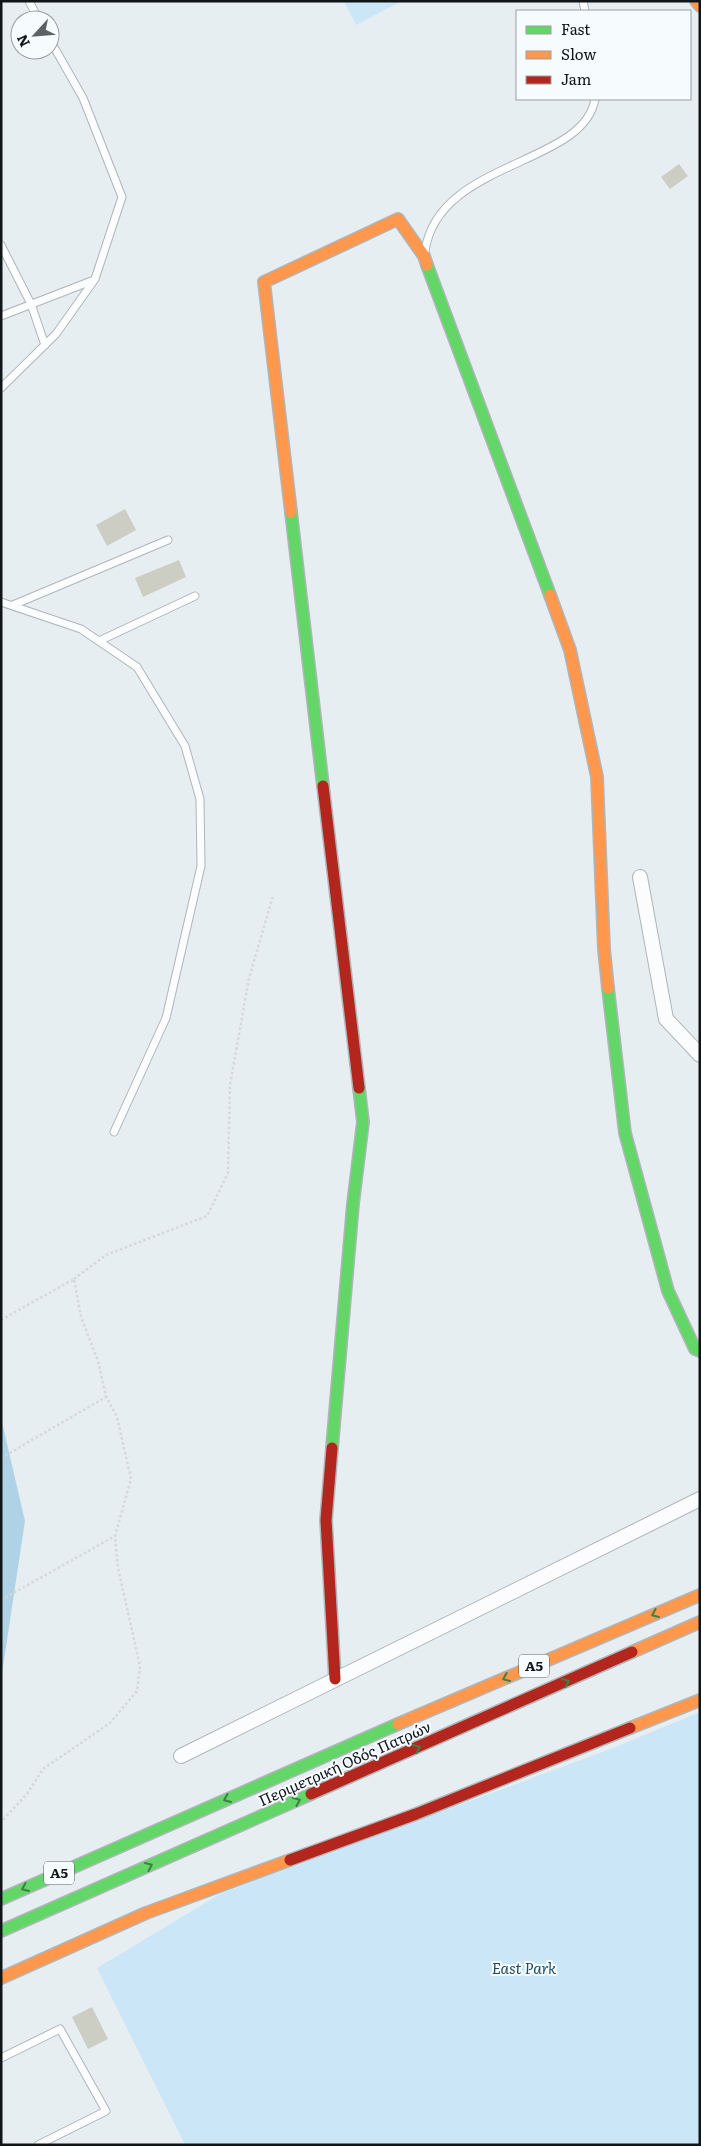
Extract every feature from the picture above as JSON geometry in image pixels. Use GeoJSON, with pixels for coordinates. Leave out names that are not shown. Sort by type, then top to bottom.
{"type":"FeatureCollection","features":[{"type":"Feature","properties":{"kind":"main road"},"geometry":{"type":"LineString","coordinates":[[696,1],[700,6]]}},
{"type":"Feature","properties":{"kind":"main road"},"geometry":{"type":"LineString","coordinates":[[335,1679],[326,1520],[353,1204],[363,1122],[264,282],[398,219],[424,256],[570,650],[597,777],[604,949],[625,1133],[668,1291],[695,1349],[700,1351]]}},
{"type":"Feature","properties":{"kind":"main road","name":"Περιμετρική Οδός Πατρών"},"geometry":{"type":"LineString","coordinates":[[1,1899],[368,1737],[700,1595]]}},
{"type":"Feature","properties":{"kind":"main road","name":"Περιμετρική Οδός Πατρών"},"geometry":{"type":"LineString","coordinates":[[1,1931],[700,1622]]}},
{"type":"Feature","properties":{"kind":"main road"},"geometry":{"type":"LineString","coordinates":[[1,1978],[146,1913],[416,1814],[700,1700]]}},
{"type":"Feature","properties":{"kind":"street"},"geometry":{"type":"LineString","coordinates":[[640,877],[666,1019],[700,1055]]}},
{"type":"Feature","properties":{"kind":"street"},"geometry":{"type":"LineString","coordinates":[[181,1756],[700,1499]]}},
{"type":"Feature","properties":{"kind":"lane"},"geometry":{"type":"LineString","coordinates":[[1,388],[56,334],[95,280],[122,198],[83,98],[60,58]]}},
{"type":"Feature","properties":{"kind":"lane"},"geometry":{"type":"LineString","coordinates":[[424,256],[427,235],[442,209],[463,192],[557,144],[579,128],[594,107],[595,100]]}},
{"type":"Feature","properties":{"kind":"lane"},"geometry":{"type":"LineString","coordinates":[[1,245],[31,304],[45,345]]}},
{"type":"Feature","properties":{"kind":"lane"},"geometry":{"type":"LineString","coordinates":[[1,316],[95,280]]}},
{"type":"Feature","properties":{"kind":"lane"},"geometry":{"type":"LineString","coordinates":[[13,605],[168,540]]}},
{"type":"Feature","properties":{"kind":"lane"},"geometry":{"type":"LineString","coordinates":[[99,641],[195,596]]}},
{"type":"Feature","properties":{"kind":"lane"},"geometry":{"type":"LineString","coordinates":[[1,602],[80,629],[137,667],[185,746],[200,799],[201,866],[166,1018],[114,1132]]}},
{"type":"Feature","properties":{"kind":"lane"},"geometry":{"type":"LineString","coordinates":[[1,2058],[60,2029],[106,2111],[50,2142],[38,2145]]}},
{"type":"Feature","properties":{"kind":"path"},"geometry":{"type":"LineString","coordinates":[[1,1320],[74,1279],[106,1255],[207,1216],[228,1173],[230,1085],[249,978],[273,896]]}},
{"type":"Feature","properties":{"kind":"path"},"geometry":{"type":"LineString","coordinates":[[1,1822],[27,1794],[43,1769],[110,1722],[137,1690],[140,1666],[118,1568],[115,1536],[131,1479],[117,1417],[106,1396],[98,1361],[81,1317],[74,1279]]}},
{"type":"Feature","properties":{"kind":"path"},"geometry":{"type":"LineString","coordinates":[[1,1458],[106,1396]]}},
{"type":"Feature","properties":{"kind":"path"},"geometry":{"type":"LineString","coordinates":[[1,1600],[115,1536]]}},
{"type":"Feature","properties":{"kind":"green space"},"geometry":{"type":"Polygon","coordinates":[[[344,1],[402,1],[356,25],[344,1]]]}},
{"type":"Feature","properties":{"kind":"green space","name":"East Park"},"geometry":{"type":"Polygon","coordinates":[[[700,1712],[700,2145],[185,2145],[97,1968],[220,1894],[613,1748],[700,1712]]]}},
{"type":"Feature","properties":{"kind":"shaded area"},"geometry":{"type":"Polygon","coordinates":[[[1,1418],[25,1521],[1,1680],[1,1418]]]}},
{"type":"Feature","properties":{"kind":"building"},"geometry":{"type":"Polygon","coordinates":[[[679,164],[688,176],[670,189],[661,177],[679,164]]]}},
{"type":"Feature","properties":{"kind":"building"},"geometry":{"type":"Polygon","coordinates":[[[125,509],[136,530],[107,546],[96,525],[125,509]]]}},
{"type":"Feature","properties":{"kind":"building"},"geometry":{"type":"Polygon","coordinates":[[[179,560],[186,577],[143,597],[135,578],[179,560]]]}},
{"type":"Feature","properties":{"kind":"building"},"geometry":{"type":"Polygon","coordinates":[[[92,2007],[108,2039],[88,2049],[72,2017],[92,2007]]]}},
{"type":"Feature","properties":{"kind":"traffic: fast"},"geometry":{"type":"LineString","coordinates":[[427,265],[550,595]]}},
{"type":"Feature","properties":{"kind":"traffic: fast"},"geometry":{"type":"LineString","coordinates":[[291,512],[323,786]]}},
{"type":"Feature","properties":{"kind":"traffic: fast"},"geometry":{"type":"LineString","coordinates":[[608,988],[625,1133],[668,1291],[695,1349],[700,1351]]}},
{"type":"Feature","properties":{"kind":"traffic: fast"},"geometry":{"type":"LineString","coordinates":[[332,1448],[353,1204],[363,1122],[359,1088]]}},
{"type":"Feature","properties":{"kind":"traffic: fast"},"geometry":{"type":"LineString","coordinates":[[1,1899],[398,1724]]}},
{"type":"Feature","properties":{"kind":"traffic: fast"},"geometry":{"type":"LineString","coordinates":[[1,1931],[311,1794]]}},
{"type":"Feature","properties":{"kind":"traffic: slow"},"geometry":{"type":"LineString","coordinates":[[696,1],[700,6]]}},
{"type":"Feature","properties":{"kind":"traffic: slow"},"geometry":{"type":"LineString","coordinates":[[291,512],[264,282],[398,219],[424,256],[427,265]]}},
{"type":"Feature","properties":{"kind":"traffic: slow"},"geometry":{"type":"LineString","coordinates":[[550,595],[570,650],[597,777],[604,949],[608,988]]}},
{"type":"Feature","properties":{"kind":"traffic: slow"},"geometry":{"type":"LineString","coordinates":[[398,1724],[700,1595]]}},
{"type":"Feature","properties":{"kind":"traffic: slow"},"geometry":{"type":"LineString","coordinates":[[632,1652],[700,1622]]}},
{"type":"Feature","properties":{"kind":"traffic: slow"},"geometry":{"type":"LineString","coordinates":[[630,1728],[700,1700]]}},
{"type":"Feature","properties":{"kind":"traffic: slow"},"geometry":{"type":"LineString","coordinates":[[1,1978],[146,1913],[290,1860]]}},
{"type":"Feature","properties":{"kind":"traffic: jam"},"geometry":{"type":"LineString","coordinates":[[323,786],[359,1088]]}},
{"type":"Feature","properties":{"kind":"traffic: jam"},"geometry":{"type":"LineString","coordinates":[[332,1448],[326,1520],[335,1679]]}},
{"type":"Feature","properties":{"kind":"traffic: jam"},"geometry":{"type":"LineString","coordinates":[[311,1794],[632,1652]]}},
{"type":"Feature","properties":{"kind":"traffic: jam"},"geometry":{"type":"LineString","coordinates":[[290,1860],[416,1814],[630,1728]]}}]}
